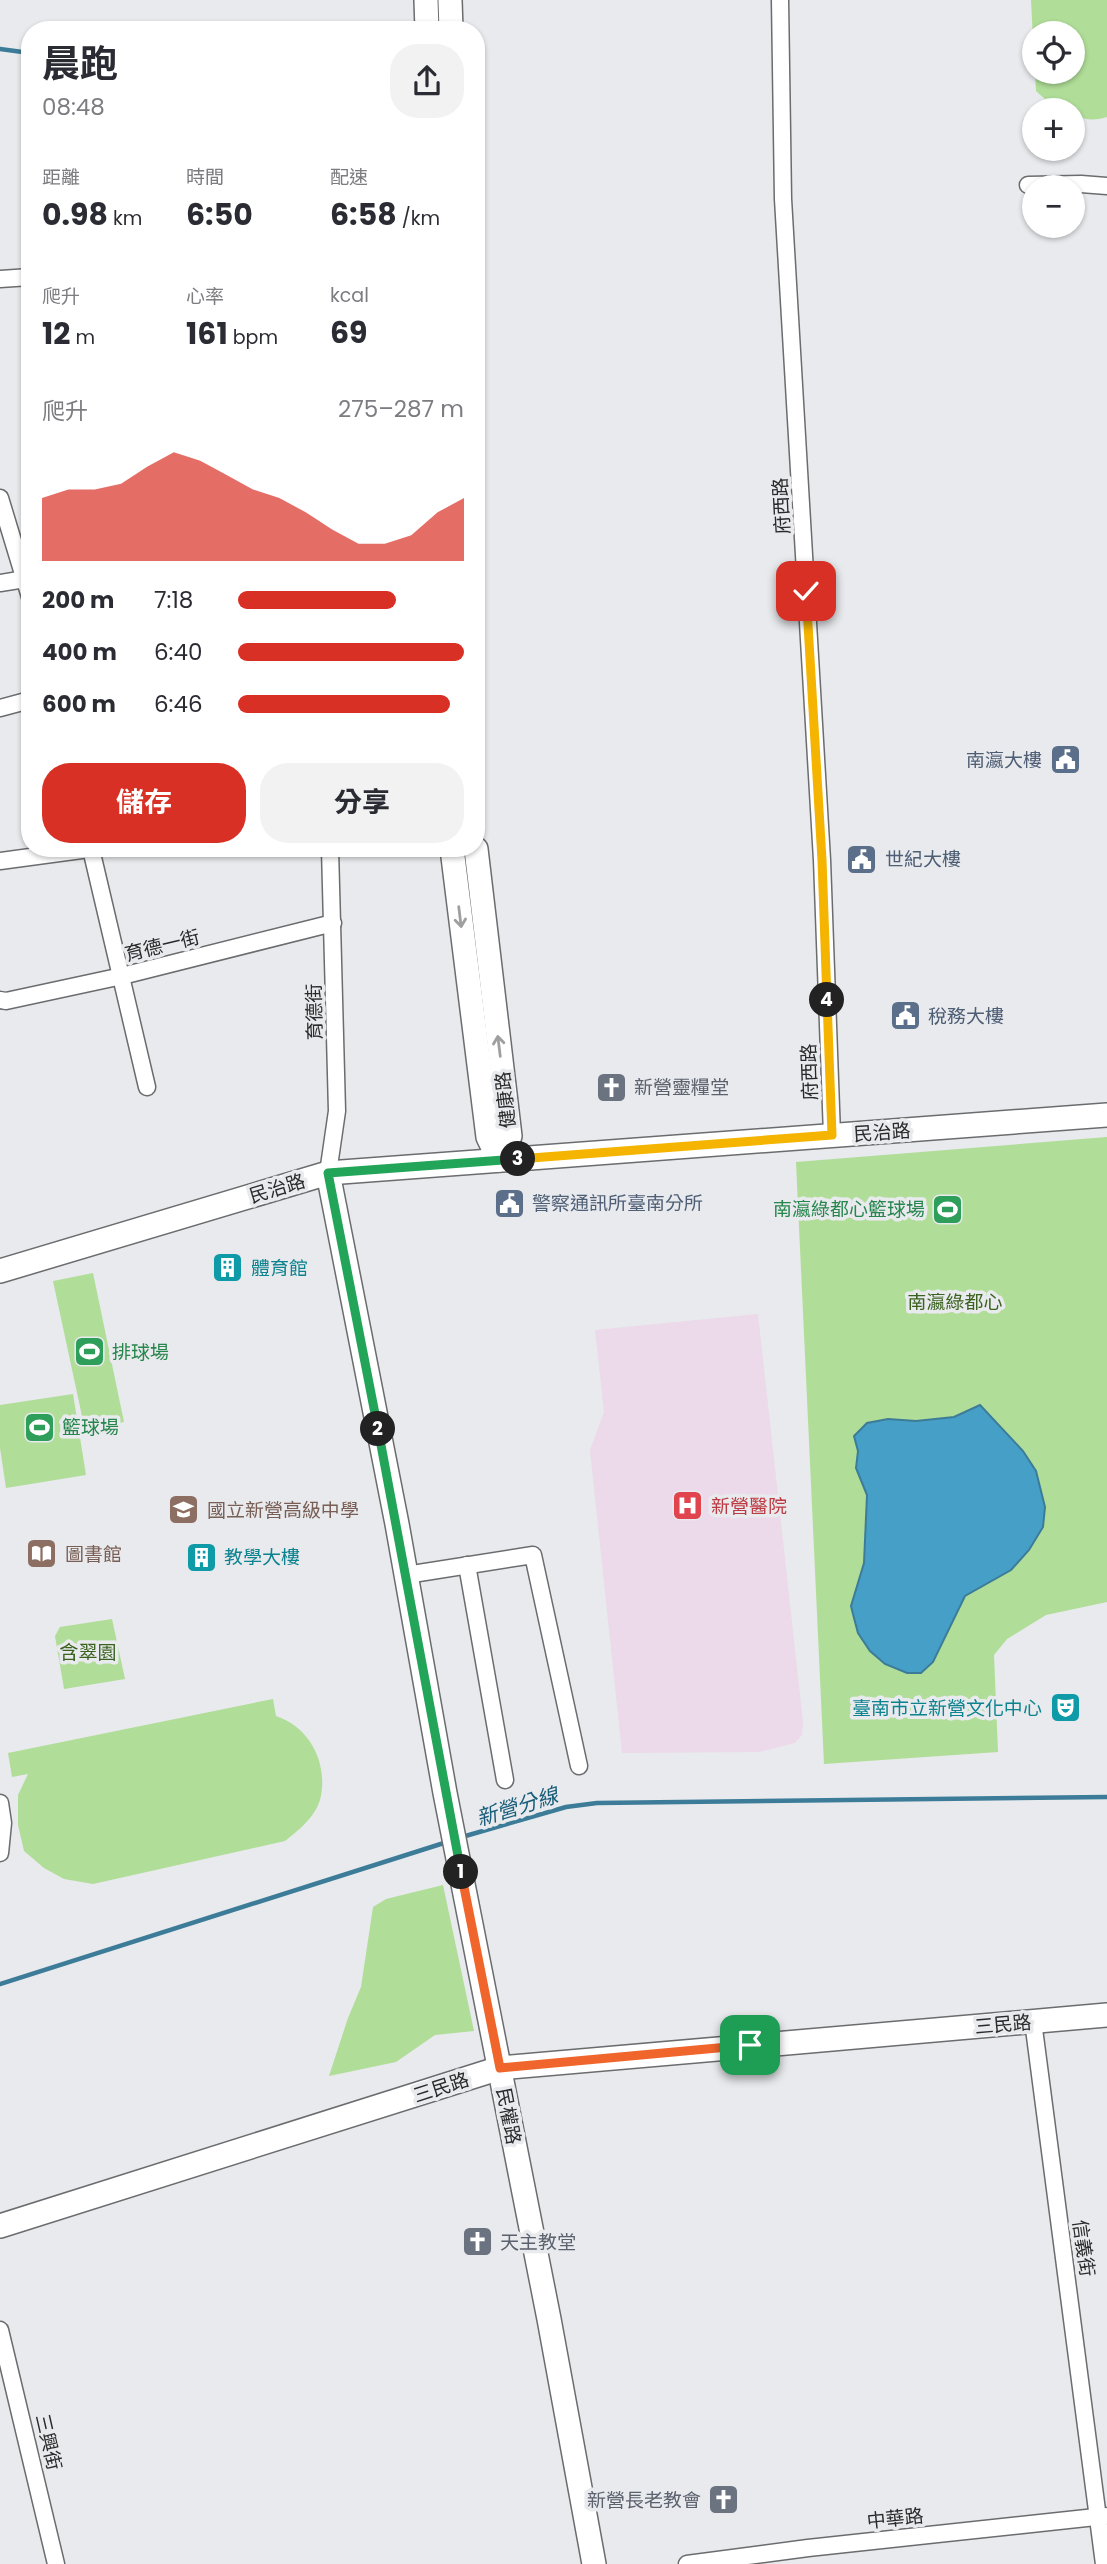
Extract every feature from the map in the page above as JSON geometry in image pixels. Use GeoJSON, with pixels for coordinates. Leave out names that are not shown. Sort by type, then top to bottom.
{"type":"FeatureCollection","features":[{"type":"Feature","properties":{"kind":"street"},"geometry":{"type":"LineString","coordinates":[[426,0],[427,21]]}},
{"type":"Feature","properties":{"kind":"street"},"geometry":{"type":"LineString","coordinates":[[450,0],[451,21]]}},
{"type":"Feature","properties":{"kind":"street","name":"府西路"},"geometry":{"type":"LineString","coordinates":[[780,0],[783,199],[822,860],[832,1135]]}},
{"type":"Feature","properties":{"kind":"street"},"geometry":{"type":"LineString","coordinates":[[1085,184],[1107,186]]}},
{"type":"Feature","properties":{"kind":"street"},"geometry":{"type":"LineString","coordinates":[[0,279],[21,278]]}},
{"type":"Feature","properties":{"kind":"street"},"geometry":{"type":"LineString","coordinates":[[0,498],[21,566]]}},
{"type":"Feature","properties":{"kind":"street"},"geometry":{"type":"LineString","coordinates":[[0,583],[21,580]]}},
{"type":"Feature","properties":{"kind":"street"},"geometry":{"type":"LineString","coordinates":[[0,708],[21,702]]}},
{"type":"Feature","properties":{"kind":"street"},"geometry":{"type":"LineString","coordinates":[[0,861],[30,857]]}},
{"type":"Feature","properties":{"kind":"street"},"geometry":{"type":"LineString","coordinates":[[92,857],[147,1087]]}},
{"type":"Feature","properties":{"kind":"street","name":"育德街"},"geometry":{"type":"LineString","coordinates":[[328,1173],[337,1111],[330,857]]}},
{"type":"Feature","properties":{"kind":"street","name":"健康路"},"geometry":{"type":"LineString","coordinates":[[453,857],[488,1137],[499,1160]]}},
{"type":"Feature","properties":{"kind":"street","name":"健康路"},"geometry":{"type":"LineString","coordinates":[[477,857],[510,1136],[499,1160]]}},
{"type":"Feature","properties":{"kind":"street","name":"育德一街"},"geometry":{"type":"LineString","coordinates":[[0,1000],[6,1001],[122,976],[333,923]]}},
{"type":"Feature","properties":{"kind":"street","name":"民治路"},"geometry":{"type":"LineString","coordinates":[[0,1271],[328,1173],[1107,1115]]}},
{"type":"Feature","properties":{"kind":"street","name":"民權路"},"geometry":{"type":"LineString","coordinates":[[328,1173],[594,2564]]}},
{"type":"Feature","properties":{"kind":"street"},"geometry":{"type":"LineString","coordinates":[[406,1574],[533,1555],[579,1766]]}},
{"type":"Feature","properties":{"kind":"street"},"geometry":{"type":"LineString","coordinates":[[467,1565],[505,1780]]}},
{"type":"Feature","properties":{"kind":"street"},"geometry":{"type":"LineString","coordinates":[[0,1803],[3,1823],[0,1853]]}},
{"type":"Feature","properties":{"kind":"street","name":"三民路"},"geometry":{"type":"LineString","coordinates":[[0,2226],[500,2068],[1107,2015]]}},
{"type":"Feature","properties":{"kind":"street","name":"信義街"},"geometry":{"type":"LineString","coordinates":[[1033,2021],[1102,2516],[1104,2564]]}},
{"type":"Feature","properties":{"kind":"street","name":"三興街"},"geometry":{"type":"LineString","coordinates":[[0,2330],[56,2564]]}},
{"type":"Feature","properties":{"kind":"street","name":"中華路"},"geometry":{"type":"LineString","coordinates":[[687,2564],[1102,2516]]}},
{"type":"Feature","properties":{"kind":"shaded area","name":"新營醫院"},"geometry":{"type":"Polygon","coordinates":[[[758,1314],[803,1722],[802,1735],[795,1743],[759,1752],[622,1753],[590,1450],[604,1412],[595,1330],[758,1314]]]}},
{"type":"Feature","properties":{"kind":"green space"},"geometry":{"type":"Polygon","coordinates":[[[1031,0],[1107,0],[1107,117],[1085,119],[1085,98],[1044,98],[1036,91],[1036,84],[1085,84],[1085,21],[1032,21],[1031,0]]]}},
{"type":"Feature","properties":{"kind":"green space","name":"南瀛綠都心"},"geometry":{"type":"Polygon","coordinates":[[[1107,1137],[1107,1602],[1046,1615],[1007,1639],[994,1655],[998,1752],[824,1764],[796,1162],[1107,1137]]]}},
{"type":"Feature","properties":{"kind":"green space","name":"排球場"},"geometry":{"type":"Polygon","coordinates":[[[93,1273],[124,1422],[85,1430],[53,1281],[93,1273]]]}},
{"type":"Feature","properties":{"kind":"green space","name":"籃球場"},"geometry":{"type":"Polygon","coordinates":[[[73,1394],[86,1475],[6,1488],[0,1448],[0,1405],[73,1394]]]}},
{"type":"Feature","properties":{"kind":"green space","name":"含翠園"},"geometry":{"type":"Polygon","coordinates":[[[112,1619],[125,1679],[64,1689],[55,1636],[60,1627],[112,1619]]]}},
{"type":"Feature","properties":{"kind":"green space"},"geometry":{"type":"Polygon","coordinates":[[[273,1699],[276,1716],[288,1721],[307,1738],[314,1749],[322,1773],[318,1806],[306,1823],[285,1841],[93,1884],[64,1879],[44,1868],[24,1851],[18,1825],[18,1795],[28,1774],[12,1777],[8,1753],[273,1699]]]}},
{"type":"Feature","properties":{"kind":"green space"},"geometry":{"type":"Polygon","coordinates":[[[443,1885],[474,2031],[435,2035],[396,2062],[329,2076],[361,1987],[373,1907],[386,1899],[443,1885]]]}},
{"type":"Feature","properties":{"kind":"water"},"geometry":{"type":"Polygon","coordinates":[[[980,1405],[1023,1451],[1036,1471],[1045,1507],[1043,1527],[1029,1550],[1011,1570],[965,1596],[933,1662],[921,1673],[907,1673],[885,1664],[870,1651],[858,1633],[851,1606],[864,1563],[867,1495],[856,1468],[858,1451],[854,1436],[867,1423],[888,1419],[916,1421],[954,1417],[980,1405]]]}},
{"type":"Feature","properties":{"kind":"waterway"},"geometry":{"type":"LineString","coordinates":[[0,49],[21,52]]}},
{"type":"Feature","properties":{"kind":"waterway","name":"新營分線"},"geometry":{"type":"LineString","coordinates":[[462,1837],[566,1807],[597,1803],[1107,1797]]}},
{"type":"Feature","properties":{"kind":"waterway","name":"新營分線"},"geometry":{"type":"LineString","coordinates":[[0,1984],[447,1842]]}},
{"type":"Feature","properties":{"kind":"place","name":"南瀛大樓"},"geometry":{"type":"Point","coordinates":[1065,760]}},
{"type":"Feature","properties":{"kind":"place","name":"世紀大樓"},"geometry":{"type":"Point","coordinates":[862,859]}},
{"type":"Feature","properties":{"kind":"place","name":"稅務大樓"},"geometry":{"type":"Point","coordinates":[905,1016]}},
{"type":"Feature","properties":{"kind":"place","name":"新營靈糧堂"},"geometry":{"type":"Point","coordinates":[611,1087]}},
{"type":"Feature","properties":{"kind":"place","name":"警察通訊所臺南分所"},"geometry":{"type":"Point","coordinates":[509,1203]}},
{"type":"Feature","properties":{"kind":"place","name":"南瀛綠都心籃球場"},"geometry":{"type":"Point","coordinates":[948,1209]}},
{"type":"Feature","properties":{"kind":"place","name":"體育館"},"geometry":{"type":"Point","coordinates":[228,1268]}},
{"type":"Feature","properties":{"kind":"place","name":"排球場"},"geometry":{"type":"Point","coordinates":[89,1352]}},
{"type":"Feature","properties":{"kind":"place","name":"籃球場"},"geometry":{"type":"Point","coordinates":[39,1427]}},
{"type":"Feature","properties":{"kind":"place","name":"新營醫院"},"geometry":{"type":"Point","coordinates":[688,1506]}},
{"type":"Feature","properties":{"kind":"place","name":"國立新營高級中學"},"geometry":{"type":"Point","coordinates":[184,1510]}},
{"type":"Feature","properties":{"kind":"place","name":"圖書館"},"geometry":{"type":"Point","coordinates":[42,1554]}},
{"type":"Feature","properties":{"kind":"place","name":"教學大樓"},"geometry":{"type":"Point","coordinates":[201,1557]}},
{"type":"Feature","properties":{"kind":"place","name":"臺南市立新營文化中心"},"geometry":{"type":"Point","coordinates":[1065,1708]}},
{"type":"Feature","properties":{"kind":"place","name":"天主教堂"},"geometry":{"type":"Point","coordinates":[477,2242]}},
{"type":"Feature","properties":{"kind":"place","name":"新營長老教會"},"geometry":{"type":"Point","coordinates":[724,2500]}},
{"type":"Feature","properties":{"kind":"route"},"geometry":{"type":"LineString","coordinates":[[750,2045],[500,2068],[445,1793],[397,1524],[328,1173],[832,1135],[822,860],[806,591]]}}]}
